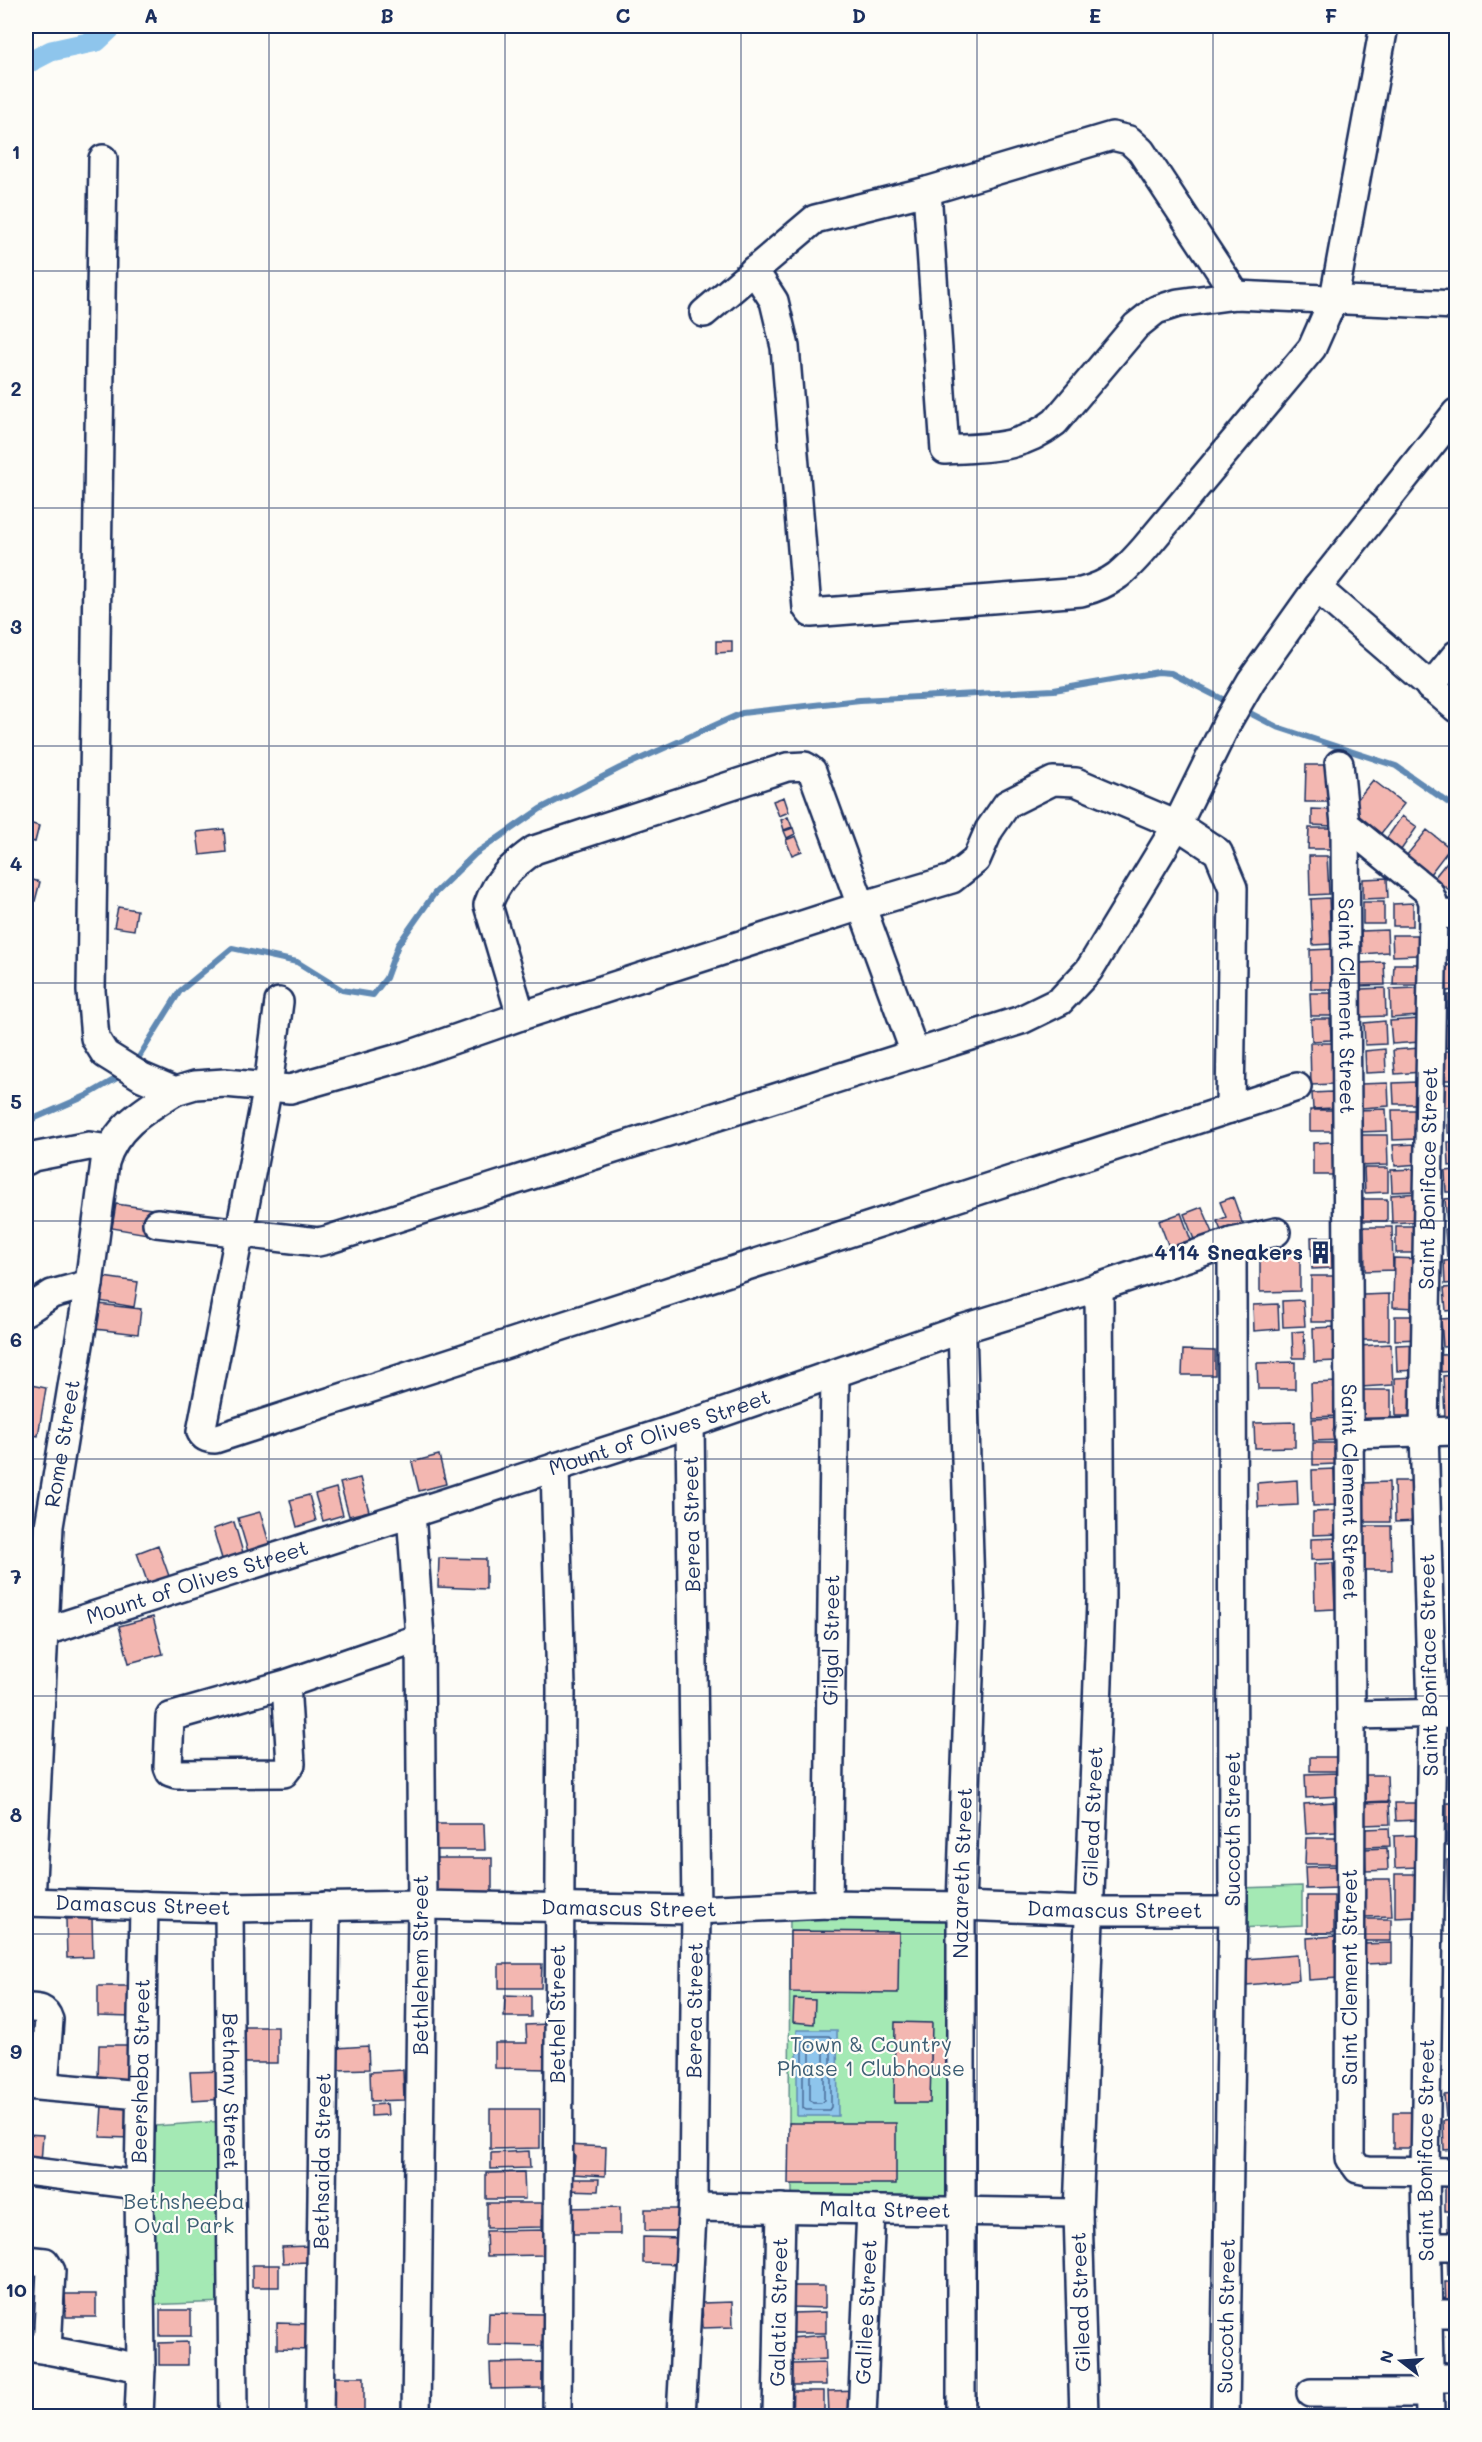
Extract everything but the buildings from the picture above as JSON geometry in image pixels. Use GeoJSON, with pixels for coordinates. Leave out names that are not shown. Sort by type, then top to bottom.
{"type":"FeatureCollection","features":[{"type":"Feature","properties":{"kind":"street"},"geometry":{"type":"LineString","coordinates":[[754,270],[774,301],[784,347],[807,608],[811,614],[1081,592],[1104,586],[1138,556],[1312,348],[1334,298],[1384,26]]}},
{"type":"Feature","properties":{"kind":"street"},"geometry":{"type":"LineString","coordinates":[[704,313],[816,219],[927,192],[1112,136],[1128,140],[1141,151],[1236,295]]}},
{"type":"Feature","properties":{"kind":"street"},"geometry":{"type":"LineString","coordinates":[[103,159],[92,1016],[95,1038],[105,1054],[137,1075],[175,1091]]}},
{"type":"Feature","properties":{"kind":"street"},"geometry":{"type":"LineString","coordinates":[[927,192],[945,450],[1013,445],[1039,434],[1055,422],[1136,326],[1156,310],[1178,303],[1236,295],[1456,305]]}},
{"type":"Feature","properties":{"kind":"street"},"geometry":{"type":"LineString","coordinates":[[157,1223],[318,1242],[327,1240],[1021,1020],[1060,1001],[1089,970],[1177,825],[1229,719],[1251,681],[1317,588],[1456,413]]}},
{"type":"Feature","properties":{"kind":"street"},"geometry":{"type":"LineString","coordinates":[[1317,588],[1456,708]]}},
{"type":"Feature","properties":{"kind":"street"},"geometry":{"type":"LineString","coordinates":[[1430,687],[1456,655]]}},
{"type":"Feature","properties":{"kind":"street","name":"Saint Clement Street"},"geometry":{"type":"LineString","coordinates":[[1339,764],[1346,824],[1350,2158],[1358,2169],[1368,2171],[1425,2172]]}},
{"type":"Feature","properties":{"kind":"street"},"geometry":{"type":"LineString","coordinates":[[521,1016],[488,905],[501,876],[534,850],[765,775],[796,766],[805,766],[813,771],[915,1053]]}},
{"type":"Feature","properties":{"kind":"street","name":"Rome Street"},"geometry":{"type":"LineString","coordinates":[[28,1902],[49,1526],[89,1284],[105,1162],[117,1135],[135,1116],[175,1091],[195,1085],[225,1083],[290,1089],[406,1056],[521,1016],[861,906],[952,879],[976,860],[989,830],[1006,804],[1053,781],[1076,782],[1177,825],[1218,852],[1233,888],[1230,1109]]}},
{"type":"Feature","properties":{"kind":"street"},"geometry":{"type":"LineString","coordinates":[[1346,824],[1429,892],[1433,902],[1445,914]]}},
{"type":"Feature","properties":{"kind":"street","name":"Saint Boniface Street"},"geometry":{"type":"LineString","coordinates":[[1429,2396],[1425,2172],[1444,1713],[1424,1431],[1445,914]]}},
{"type":"Feature","properties":{"kind":"street"},"geometry":{"type":"LineString","coordinates":[[279,1002],[268,1086],[201,1432],[209,1439],[215,1439],[1297,1087]]}},
{"type":"Feature","properties":{"kind":"street"},"geometry":{"type":"LineString","coordinates":[[26,1161],[33,1157],[89,1146],[109,1149]]}},
{"type":"Feature","properties":{"kind":"street","name":"Mount of Olives Street"},"geometry":{"type":"LineString","coordinates":[[43,1632],[690,1424],[962,1329],[1099,1287],[1232,1242],[1276,1232]]}},
{"type":"Feature","properties":{"kind":"street","name":"Succoth Street"},"geometry":{"type":"LineString","coordinates":[[1225,2416],[1233,1911],[1232,1242]]}},
{"type":"Feature","properties":{"kind":"street"},"geometry":{"type":"LineString","coordinates":[[26,1311],[52,1294],[89,1284]]}},
{"type":"Feature","properties":{"kind":"street","name":"Gilead Street"},"geometry":{"type":"LineString","coordinates":[[1084,2416],[1078,2212],[1101,1601],[1099,1287]]}},
{"type":"Feature","properties":{"kind":"street","name":"Nazareth Street"},"geometry":{"type":"LineString","coordinates":[[961,2416],[961,1906],[971,1621],[962,1329]]}},
{"type":"Feature","properties":{"kind":"street","name":"Gilgal Street"},"geometry":{"type":"LineString","coordinates":[[828,1904],[835,1375]]}},
{"type":"Feature","properties":{"kind":"street","name":"Berea Street"},"geometry":{"type":"LineString","coordinates":[[681,2416],[693,2207],[696,1910],[690,1424]]}},
{"type":"Feature","properties":{"kind":"street"},"geometry":{"type":"LineString","coordinates":[[1348,1434],[1456,1431]]}},
{"type":"Feature","properties":{"kind":"street","name":"Bethel Street"},"geometry":{"type":"LineString","coordinates":[[555,1467],[561,1688],[557,2416]]}},
{"type":"Feature","properties":{"kind":"street","name":"Bethlehem Street"},"geometry":{"type":"LineString","coordinates":[[411,1513],[420,1638],[422,1905],[416,2416]]}},
{"type":"Feature","properties":{"kind":"street"},"geometry":{"type":"LineString","coordinates":[[286,1684],[291,1764],[284,1773],[176,1774],[170,1772],[168,1767],[170,1717],[286,1684],[420,1638]]}},
{"type":"Feature","properties":{"kind":"street"},"geometry":{"type":"LineString","coordinates":[[1350,1715],[1444,1713]]}},
{"type":"Feature","properties":{"kind":"street","name":"Damascus Street"},"geometry":{"type":"LineString","coordinates":[[28,1902],[229,1908],[422,1905],[696,1910],[828,1904],[1090,1911],[1233,1911]]}},
{"type":"Feature","properties":{"kind":"street","name":"Beersheba Street"},"geometry":{"type":"LineString","coordinates":[[139,2416],[141,2368],[139,2185],[144,1905]]}},
{"type":"Feature","properties":{"kind":"street","name":"Bethsaida Street"},"geometry":{"type":"LineString","coordinates":[[319,2416],[326,1906]]}},
{"type":"Feature","properties":{"kind":"street","name":"Bethany Street"},"geometry":{"type":"LineString","coordinates":[[229,1908],[233,2416]]}},
{"type":"Feature","properties":{"kind":"street"},"geometry":{"type":"LineString","coordinates":[[26,2008],[42,2009],[49,2020],[35,2085],[140,2095]]}},
{"type":"Feature","properties":{"kind":"street"},"geometry":{"type":"LineString","coordinates":[[26,2171],[139,2185]]}},
{"type":"Feature","properties":{"kind":"street"},"geometry":{"type":"LineString","coordinates":[[1425,2172],[1456,2172]]}},
{"type":"Feature","properties":{"kind":"street","name":"Malta Street"},"geometry":{"type":"LineString","coordinates":[[693,2207],[1078,2212]]}},
{"type":"Feature","properties":{"kind":"street","name":"Galatia Street"},"geometry":{"type":"LineString","coordinates":[[777,2416],[781,2208]]}},
{"type":"Feature","properties":{"kind":"street","name":"Galilee Street"},"geometry":{"type":"LineString","coordinates":[[862,2416],[872,2210]]}},
{"type":"Feature","properties":{"kind":"street"},"geometry":{"type":"LineString","coordinates":[[1426,2246],[1456,2246]]}},
{"type":"Feature","properties":{"kind":"street"},"geometry":{"type":"LineString","coordinates":[[26,2260],[45,2262],[51,2271],[36,2349],[141,2368]]}},
{"type":"Feature","properties":{"kind":"street"},"geometry":{"type":"LineString","coordinates":[[1428,2314],[1456,2314]]}},
{"type":"Feature","properties":{"kind":"street"},"geometry":{"type":"LineString","coordinates":[[1311,2393],[1429,2396],[1456,2378]]}},
{"type":"Feature","properties":{"kind":"green space"},"geometry":{"type":"Polygon","coordinates":[[[1302,1886],[1302,1925],[1239,1928],[1238,1888],[1302,1886]]]}},
{"type":"Feature","properties":{"kind":"green space","name":"Town & Country Phase 1 Clubhouse"},"geometry":{"type":"Polygon","coordinates":[[[790,1911],[953,1915],[949,2204],[792,2199],[792,2123],[789,2123],[790,1911]]]}},
{"type":"Feature","properties":{"kind":"green space","name":"Bethsheeba Oval Park"},"geometry":{"type":"Polygon","coordinates":[[[223,2121],[227,2302],[143,2305],[142,2127],[223,2121]]]}},
{"type":"Feature","properties":{"kind":"water"},"geometry":{"type":"Polygon","coordinates":[[[797,2030],[837,2030],[838,2116],[797,2116],[797,2030]]]}},
{"type":"Feature","properties":{"kind":"waterway"},"geometry":{"type":"LineString","coordinates":[[26,64],[51,51],[97,41],[113,26]]}},
{"type":"Feature","properties":{"kind":"waterway"},"geometry":{"type":"LineString","coordinates":[[134,1065],[180,991],[232,948],[297,962],[342,990],[373,995],[386,978],[398,945],[434,894],[475,854],[540,809],[620,768],[742,713],[860,700],[1054,690],[1158,672],[1171,673],[1230,703]]}},
{"type":"Feature","properties":{"kind":"waterway"},"geometry":{"type":"LineString","coordinates":[[1242,709],[1277,727],[1396,766],[1456,808]]}},
{"type":"Feature","properties":{"kind":"waterway"},"geometry":{"type":"LineString","coordinates":[[26,1122],[86,1096],[124,1074]]}},
{"type":"Feature","properties":{"kind":"place","name":"4114 Sneakers"},"geometry":{"type":"Point","coordinates":[1321,1253]}}]}
